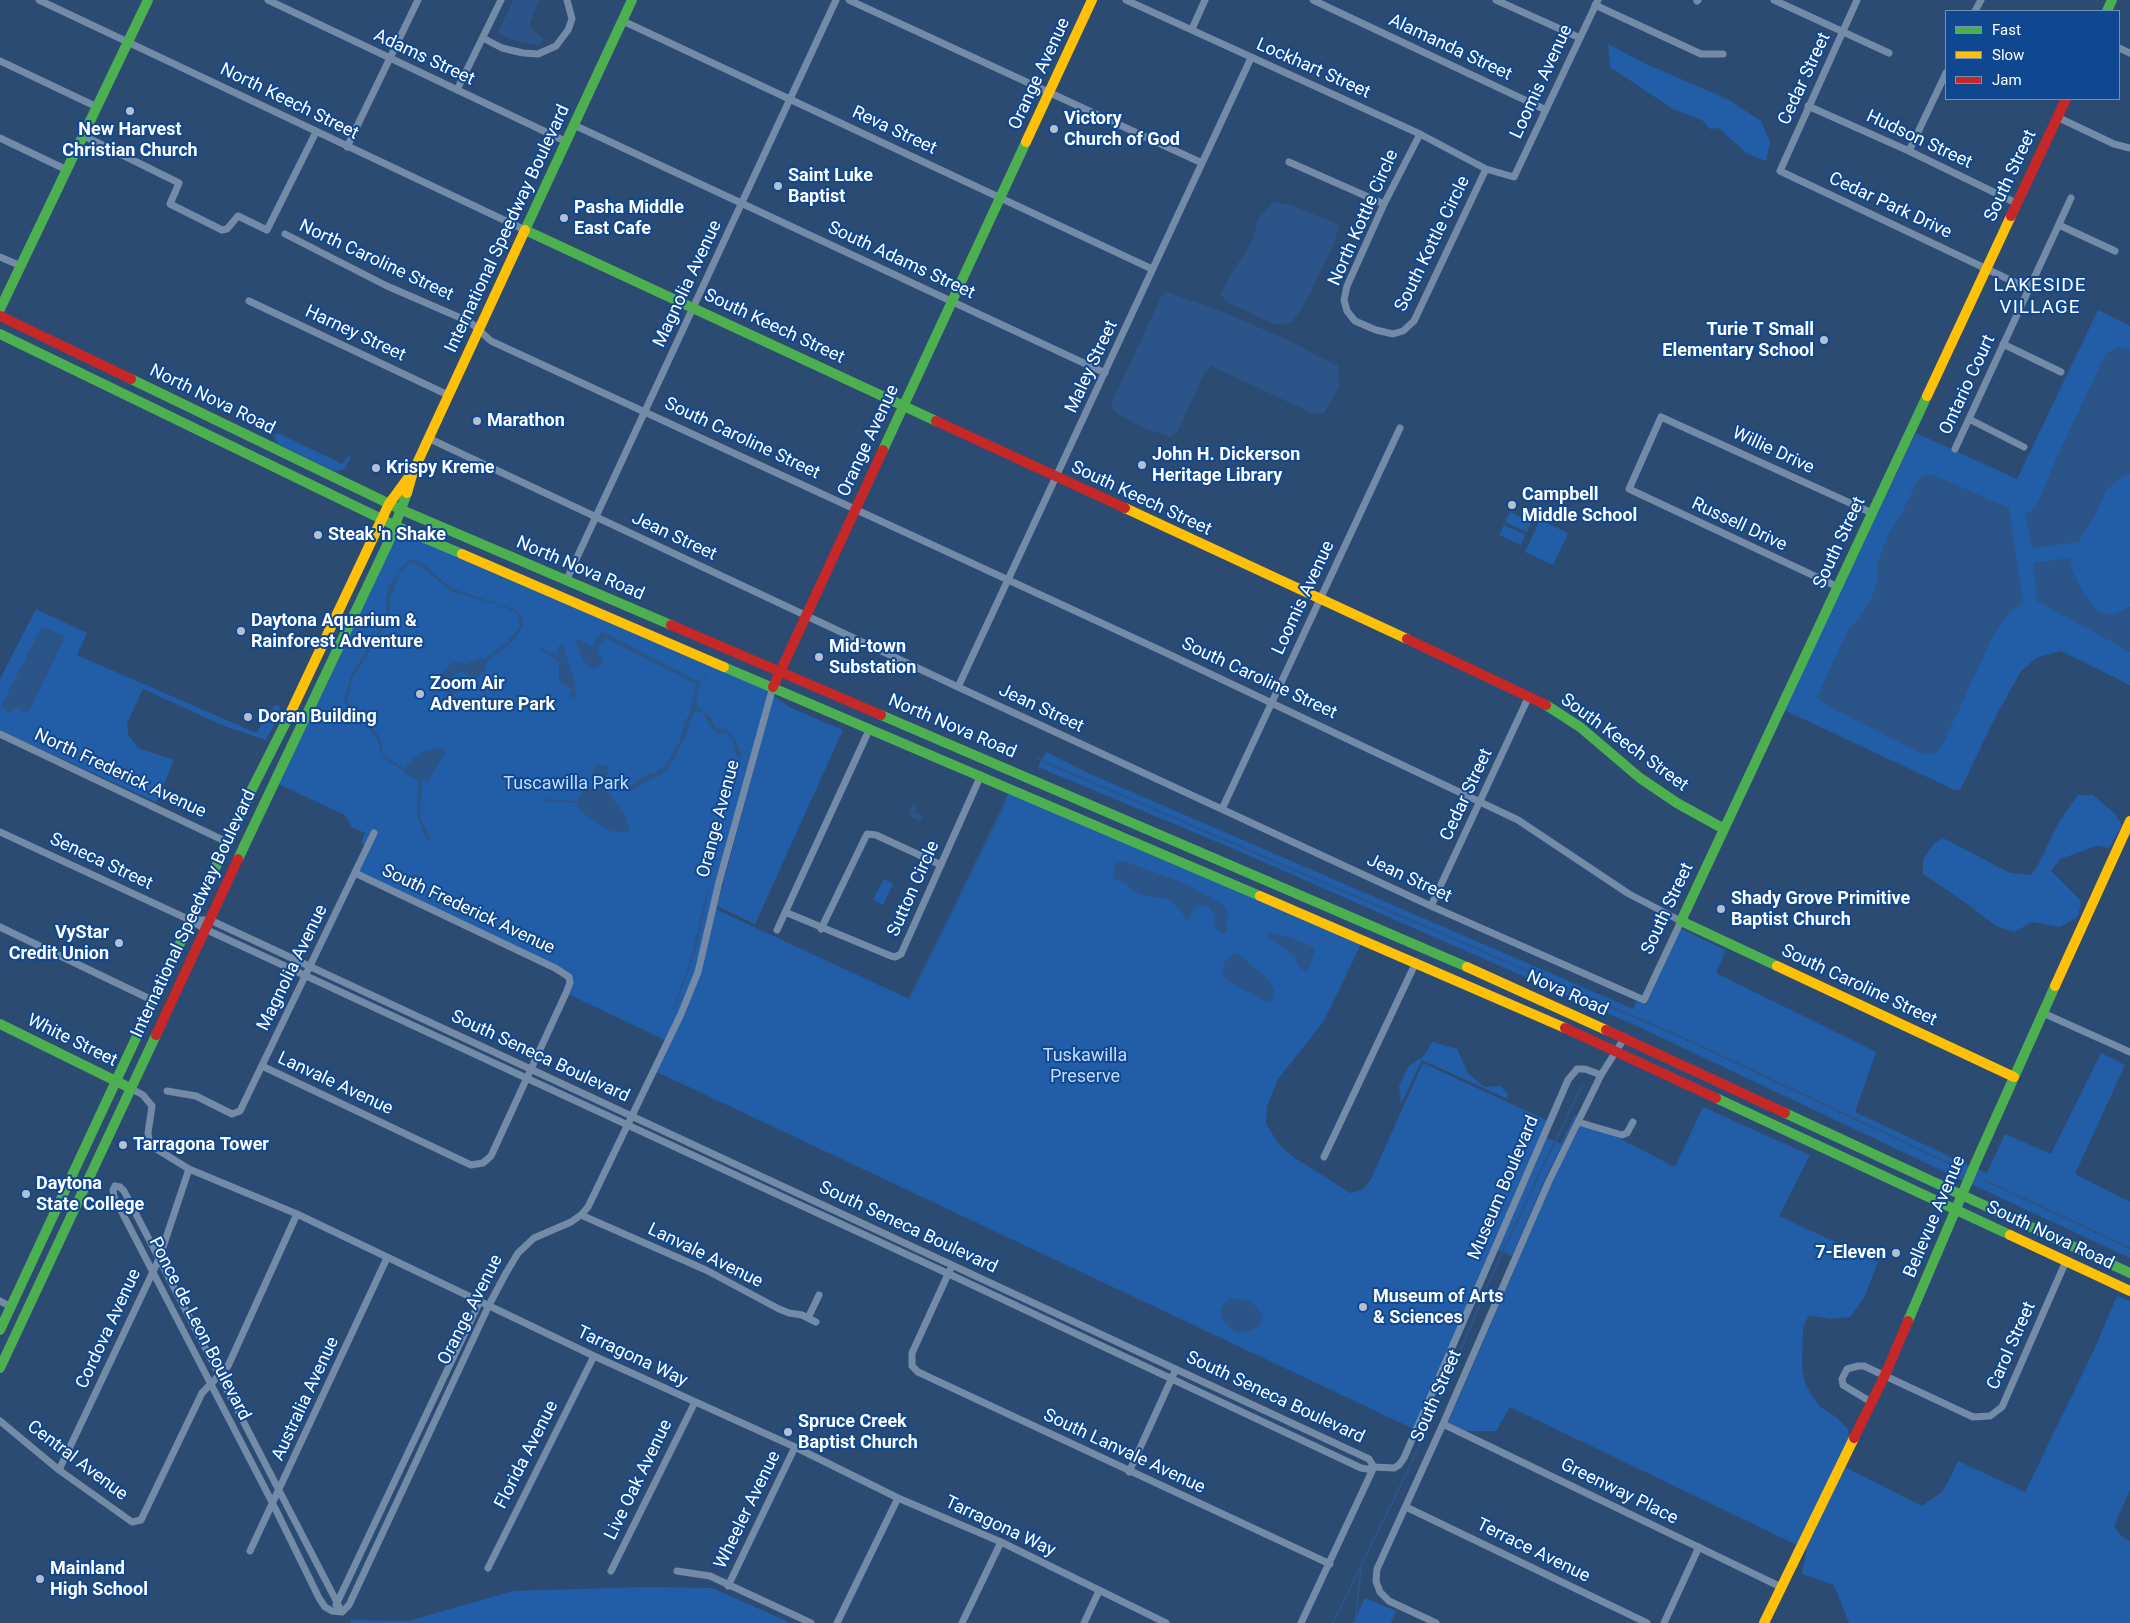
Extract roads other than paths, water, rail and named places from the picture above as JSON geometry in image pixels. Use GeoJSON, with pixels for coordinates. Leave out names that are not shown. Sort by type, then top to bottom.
{"type":"FeatureCollection","features":[{"type":"Feature","properties":{"kind":"main road"},"geometry":{"type":"LineString","coordinates":[[0,309],[148,0]]}},
{"type":"Feature","properties":{"kind":"main road","name":"International Speedway Boulevard"},"geometry":{"type":"LineString","coordinates":[[0,1330],[227,842],[390,504],[412,472],[632,0]]}},
{"type":"Feature","properties":{"kind":"main road","name":"Orange Avenue"},"geometry":{"type":"LineString","coordinates":[[773,687],[1092,0]]}},
{"type":"Feature","properties":{"kind":"main road","name":"South Street"},"geometry":{"type":"LineString","coordinates":[[1681,921],[2066,100]]}},
{"type":"Feature","properties":{"kind":"main road","name":"South Keech Street"},"geometry":{"type":"LineString","coordinates":[[526,230],[1529,696],[1574,723],[1640,778],[1676,802],[1724,829]]}},
{"type":"Feature","properties":{"kind":"main road","name":"North Nova Road"},"geometry":{"type":"LineString","coordinates":[[0,316],[402,510],[1155,832]]}},
{"type":"Feature","properties":{"kind":"main road","name":"North Nova Road"},"geometry":{"type":"LineString","coordinates":[[0,334],[382,520],[1148,847]]}},
{"type":"Feature","properties":{"kind":"main road"},"geometry":{"type":"LineString","coordinates":[[206,434],[223,433],[234,428]]}},
{"type":"Feature","properties":{"kind":"main road","name":"International Speedway Boulevard"},"geometry":{"type":"LineString","coordinates":[[0,1368],[260,810],[396,526],[412,472]]}},
{"type":"Feature","properties":{"kind":"main road"},"geometry":{"type":"LineString","coordinates":[[260,810],[259,798],[297,719],[299,710],[295,704]]}},
{"type":"Feature","properties":{"kind":"main road"},"geometry":{"type":"LineString","coordinates":[[959,766],[975,764],[984,759]]}},
{"type":"Feature","properties":{"kind":"main road"},"geometry":{"type":"LineString","coordinates":[[981,775],[1008,769]]}},
{"type":"Feature","properties":{"kind":"main road","name":"Bellevue Avenue"},"geometry":{"type":"LineString","coordinates":[[1764,1623],[1885,1375],[1955,1210],[2130,820]]}},
{"type":"Feature","properties":{"kind":"main road","name":"Nova Road"},"geometry":{"type":"LineString","coordinates":[[1155,832],[1625,1037],[1962,1195]]}},
{"type":"Feature","properties":{"kind":"main road","name":"Nova Road"},"geometry":{"type":"LineString","coordinates":[[1148,847],[1416,962],[1616,1051],[1955,1210]]}},
{"type":"Feature","properties":{"kind":"main road"},"geometry":{"type":"LineString","coordinates":[[1229,882],[1251,882],[1260,878]]}},
{"type":"Feature","properties":{"kind":"main road"},"geometry":{"type":"LineString","coordinates":[[1252,892],[1265,888],[1283,888]]}},
{"type":"Feature","properties":{"kind":"main road","name":"South Caroline Street"},"geometry":{"type":"LineString","coordinates":[[1681,921],[2014,1077]]}},
{"type":"Feature","properties":{"kind":"main road"},"geometry":{"type":"LineString","coordinates":[[1416,962],[1427,957],[1442,956]]}},
{"type":"Feature","properties":{"kind":"main road","name":"White Street"},"geometry":{"type":"LineString","coordinates":[[0,1024],[130,1088]]}},
{"type":"Feature","properties":{"kind":"main road"},"geometry":{"type":"LineString","coordinates":[[37,1289],[33,1280],[34,1275],[61,1214],[63,1194]]}},
{"type":"Feature","properties":{"kind":"main road","name":"South Nova Road"},"geometry":{"type":"LineString","coordinates":[[1962,1195],[2130,1273]]}},
{"type":"Feature","properties":{"kind":"main road","name":"South Nova Road"},"geometry":{"type":"LineString","coordinates":[[1955,1210],[2130,1291]]}},
{"type":"Feature","properties":{"kind":"main road"},"geometry":{"type":"LineString","coordinates":[[0,1353],[12,1324],[11,1307]]}},
{"type":"Feature","properties":{"kind":"street","name":"North Keech Street"},"geometry":{"type":"LineString","coordinates":[[39,0],[526,230]]}},
{"type":"Feature","properties":{"kind":"street","name":"Adams Street"},"geometry":{"type":"LineString","coordinates":[[268,0],[567,142]]}},
{"type":"Feature","properties":{"kind":"street"},"geometry":{"type":"LineString","coordinates":[[347,147],[418,0]]}},
{"type":"Feature","properties":{"kind":"street"},"geometry":{"type":"LineString","coordinates":[[457,90],[501,0]]}},
{"type":"Feature","properties":{"kind":"street"},"geometry":{"type":"LineString","coordinates":[[482,38],[502,48],[523,53],[538,54],[556,46],[568,30],[572,14],[567,0]]}},
{"type":"Feature","properties":{"kind":"street","name":"Magnolia Avenue"},"geometry":{"type":"LineString","coordinates":[[566,580],[836,0]]}},
{"type":"Feature","properties":{"kind":"street"},"geometry":{"type":"LineString","coordinates":[[849,0],[1202,163]]}},
{"type":"Feature","properties":{"kind":"street","name":"Lockhart Street"},"geometry":{"type":"LineString","coordinates":[[1126,0],[1420,134],[1486,169],[1514,177]]}},
{"type":"Feature","properties":{"kind":"street"},"geometry":{"type":"LineString","coordinates":[[1192,29],[1205,0]]}},
{"type":"Feature","properties":{"kind":"street","name":"Alamanda Street"},"geometry":{"type":"LineString","coordinates":[[1313,0],[1546,110]]}},
{"type":"Feature","properties":{"kind":"street"},"geometry":{"type":"LineString","coordinates":[[1496,0],[1580,38]]}},
{"type":"Feature","properties":{"kind":"street"},"geometry":{"type":"LineString","coordinates":[[1774,0],[1889,54]]}},
{"type":"Feature","properties":{"kind":"street","name":"Cedar Street"},"geometry":{"type":"LineString","coordinates":[[1780,171],[1857,0]]}},
{"type":"Feature","properties":{"kind":"street"},"geometry":{"type":"LineString","coordinates":[[1597,3],[1701,54],[1723,54]]}},
{"type":"Feature","properties":{"kind":"street","name":"Loomis Avenue"},"geometry":{"type":"LineString","coordinates":[[1514,177],[1597,3]]}},
{"type":"Feature","properties":{"kind":"street","name":"Reva Street"},"geometry":{"type":"LineString","coordinates":[[623,21],[1152,269]]}},
{"type":"Feature","properties":{"kind":"street","name":"Maley Street"},"geometry":{"type":"LineString","coordinates":[[958,687],[1251,58]]}},
{"type":"Feature","properties":{"kind":"street"},"geometry":{"type":"LineString","coordinates":[[0,61],[97,107]]}},
{"type":"Feature","properties":{"kind":"street"},"geometry":{"type":"LineString","coordinates":[[1909,151],[1945,74]]}},
{"type":"Feature","properties":{"kind":"street","name":"Hudson Street"},"geometry":{"type":"LineString","coordinates":[[1808,106],[1909,151],[2016,203]]}},
{"type":"Feature","properties":{"kind":"street"},"geometry":{"type":"LineString","coordinates":[[2057,117],[2114,144],[2130,148]]}},
{"type":"Feature","properties":{"kind":"street","name":"South Adams Street"},"geometry":{"type":"LineString","coordinates":[[574,125],[1105,373]]}},
{"type":"Feature","properties":{"kind":"street"},"geometry":{"type":"LineString","coordinates":[[84,136],[179,184],[170,204],[222,230],[227,229],[238,216],[267,230],[316,132]]}},
{"type":"Feature","properties":{"kind":"street","name":"North Kottle Circle"},"geometry":{"type":"LineString","coordinates":[[1376,330],[1356,321],[1347,311],[1344,300],[1347,286],[1384,204],[1420,134]]}},
{"type":"Feature","properties":{"kind":"street"},"geometry":{"type":"LineString","coordinates":[[0,138],[67,170]]}},
{"type":"Feature","properties":{"kind":"street"},"geometry":{"type":"LineString","coordinates":[[1288,162],[1384,204]]}},
{"type":"Feature","properties":{"kind":"street","name":"South Kottle Circle"},"geometry":{"type":"LineString","coordinates":[[1376,330],[1392,334],[1403,331],[1414,321],[1486,169]]}},
{"type":"Feature","properties":{"kind":"street","name":"Cedar Park Drive"},"geometry":{"type":"LineString","coordinates":[[1780,171],[2029,289]]}},
{"type":"Feature","properties":{"kind":"street","name":"Ontario Court"},"geometry":{"type":"LineString","coordinates":[[1955,449],[2071,198]]}},
{"type":"Feature","properties":{"kind":"street"},"geometry":{"type":"LineString","coordinates":[[2059,225],[2116,251]]}},
{"type":"Feature","properties":{"kind":"street","name":"North Caroline Street"},"geometry":{"type":"LineString","coordinates":[[285,234],[387,286],[470,322],[479,330]]}},
{"type":"Feature","properties":{"kind":"street"},"geometry":{"type":"LineString","coordinates":[[0,257],[21,266]]}},
{"type":"Feature","properties":{"kind":"street","name":"Harney Street"},"geometry":{"type":"LineString","coordinates":[[249,301],[448,395]]}},
{"type":"Feature","properties":{"kind":"street","name":"South Caroline Street"},"geometry":{"type":"LineString","coordinates":[[479,330],[491,341],[1518,820],[1629,894],[1681,921]]}},
{"type":"Feature","properties":{"kind":"street"},"geometry":{"type":"LineString","coordinates":[[2003,344],[2061,372]]}},
{"type":"Feature","properties":{"kind":"street"},"geometry":{"type":"LineString","coordinates":[[110,387],[118,372]]}},
{"type":"Feature","properties":{"kind":"street","name":"Willie Drive"},"geometry":{"type":"LineString","coordinates":[[1629,489],[1661,416],[1872,513]]}},
{"type":"Feature","properties":{"kind":"street"},"geometry":{"type":"LineString","coordinates":[[1968,420],[2024,447]]}},
{"type":"Feature","properties":{"kind":"street","name":"Loomis Avenue"},"geometry":{"type":"LineString","coordinates":[[1222,809],[1400,428]]}},
{"type":"Feature","properties":{"kind":"street","name":"Jean Street"},"geometry":{"type":"LineString","coordinates":[[428,438],[958,687],[1431,906],[1644,1000]]}},
{"type":"Feature","properties":{"kind":"street","name":"Russell Drive"},"geometry":{"type":"LineString","coordinates":[[1629,489],[1838,587]]}},
{"type":"Feature","properties":{"kind":"street","name":"Orange Avenue"},"geometry":{"type":"LineString","coordinates":[[342,1612],[349,1605],[489,1305],[518,1253],[534,1238],[571,1222],[581,1215],[596,1190],[681,1014],[698,972],[719,882],[773,687]]}},
{"type":"Feature","properties":{"kind":"street","name":"Cedar Street"},"geometry":{"type":"LineString","coordinates":[[1431,906],[1529,696]]}},
{"type":"Feature","properties":{"kind":"street"},"geometry":{"type":"LineString","coordinates":[[777,930],[870,728]]}},
{"type":"Feature","properties":{"kind":"street","name":"North Frederick Avenue"},"geometry":{"type":"LineString","coordinates":[[0,734],[227,842]]}},
{"type":"Feature","properties":{"kind":"street","name":"Sutton Circle"},"geometry":{"type":"LineString","coordinates":[[785,912],[821,929],[896,957],[901,954],[981,775]]}},
{"type":"Feature","properties":{"kind":"street","name":"Seneca Street"},"geometry":{"type":"LineString","coordinates":[[0,832],[190,920]]}},
{"type":"Feature","properties":{"kind":"street","name":"Magnolia Avenue"},"geometry":{"type":"LineString","coordinates":[[167,1091],[196,1096],[232,1114],[240,1111],[374,833]]}},
{"type":"Feature","properties":{"kind":"street"},"geometry":{"type":"LineString","coordinates":[[821,929],[867,834],[876,835],[941,865]]}},
{"type":"Feature","properties":{"kind":"street","name":"South Frederick Avenue"},"geometry":{"type":"LineString","coordinates":[[356,873],[566,974],[570,983],[532,1070]]}},
{"type":"Feature","properties":{"kind":"street","name":"South Seneca Boulevard"},"geometry":{"type":"LineString","coordinates":[[190,920],[208,925],[261,944],[420,1017],[1276,1415],[1369,1459],[1374,1467],[1361,1468],[1271,1424],[256,953],[208,925]]}},
{"type":"Feature","properties":{"kind":"street","name":"South Street"},"geometry":{"type":"LineString","coordinates":[[1644,1000],[1681,921]]}},
{"type":"Feature","properties":{"kind":"street"},"geometry":{"type":"LineString","coordinates":[[0,927],[152,1000]]}},
{"type":"Feature","properties":{"kind":"street"},"geometry":{"type":"LineString","coordinates":[[256,953],[261,944]]}},
{"type":"Feature","properties":{"kind":"street"},"geometry":{"type":"LineString","coordinates":[[1324,1157],[1416,962]]}},
{"type":"Feature","properties":{"kind":"street"},"geometry":{"type":"LineString","coordinates":[[2043,1013],[2130,1052]]}},
{"type":"Feature","properties":{"kind":"street"},"geometry":{"type":"LineString","coordinates":[[416,1027],[420,1017]]}},
{"type":"Feature","properties":{"kind":"street","name":"South Street"},"geometry":{"type":"LineString","coordinates":[[1436,1623],[1389,1601],[1380,1592],[1376,1581],[1377,1569],[1443,1424],[1549,1181],[1601,1075],[1625,1037]]}},
{"type":"Feature","properties":{"kind":"street","name":"Lanvale Avenue"},"geometry":{"type":"LineString","coordinates":[[262,1066],[471,1165],[483,1163],[491,1156],[528,1079]]}},
{"type":"Feature","properties":{"kind":"street","name":"Museum Boulevard"},"geometry":{"type":"LineString","coordinates":[[1374,1467],[1394,1468],[1404,1458],[1568,1080],[1577,1070],[1585,1069],[1601,1075]]}},
{"type":"Feature","properties":{"kind":"street"},"geometry":{"type":"LineString","coordinates":[[528,1079],[532,1070]]}},
{"type":"Feature","properties":{"kind":"street","name":"Tarragona Way"},"geometry":{"type":"LineString","coordinates":[[130,1088],[143,1095],[152,1106],[148,1133],[150,1145],[189,1169],[297,1214],[594,1356],[795,1447],[898,1498],[1001,1542],[1166,1623]]}},
{"type":"Feature","properties":{"kind":"street"},"geometry":{"type":"LineString","coordinates":[[1578,1122],[1622,1135],[1627,1133],[1633,1122]]}},
{"type":"Feature","properties":{"kind":"street"},"geometry":{"type":"LineString","coordinates":[[736,1175],[740,1166]]}},
{"type":"Feature","properties":{"kind":"street","name":"Cordova Avenue"},"geometry":{"type":"LineString","coordinates":[[59,1470],[159,1258],[189,1169]]}},
{"type":"Feature","properties":{"kind":"street","name":"Ponce de Leon Boulevard"},"geometry":{"type":"LineString","coordinates":[[332,1611],[325,1607],[319,1598],[273,1504],[112,1194],[115,1186],[120,1187],[124,1191],[342,1612]]}},
{"type":"Feature","properties":{"kind":"street"},"geometry":{"type":"LineString","coordinates":[[210,1384],[228,1366],[297,1214]]}},
{"type":"Feature","properties":{"kind":"street","name":"Lanvale Avenue"},"geometry":{"type":"LineString","coordinates":[[581,1215],[706,1270],[779,1309],[816,1322]]}},
{"type":"Feature","properties":{"kind":"street"},"geometry":{"type":"LineString","coordinates":[[850,1228],[855,1219]]}},
{"type":"Feature","properties":{"kind":"street","name":"Australia Avenue"},"geometry":{"type":"LineString","coordinates":[[250,1551],[280,1491],[387,1258]]}},
{"type":"Feature","properties":{"kind":"street","name":"Carol Street"},"geometry":{"type":"LineString","coordinates":[[1871,1402],[1843,1385],[1842,1379],[1847,1369],[1864,1366],[1973,1417],[1990,1416],[2002,1407],[2066,1261]]}},
{"type":"Feature","properties":{"kind":"street"},"geometry":{"type":"LineString","coordinates":[[948,1274],[952,1265]]}},
{"type":"Feature","properties":{"kind":"street","name":"South Lanvale Avenue"},"geometry":{"type":"LineString","coordinates":[[948,1274],[912,1352],[912,1366],[918,1372],[1330,1564]]}},
{"type":"Feature","properties":{"kind":"street"},"geometry":{"type":"LineString","coordinates":[[808,1318],[819,1295]]}},
{"type":"Feature","properties":{"kind":"street","name":"Orange Avenue"},"geometry":{"type":"LineString","coordinates":[[332,1611],[480,1301]]}},
{"type":"Feature","properties":{"kind":"street"},"geometry":{"type":"LineString","coordinates":[[0,1302],[11,1307]]}},
{"type":"Feature","properties":{"kind":"street"},"geometry":{"type":"LineString","coordinates":[[1062,1327],[1066,1318]]}},
{"type":"Feature","properties":{"kind":"street","name":"Florida Avenue"},"geometry":{"type":"LineString","coordinates":[[488,1568],[594,1356]]}},
{"type":"Feature","properties":{"kind":"street"},"geometry":{"type":"LineString","coordinates":[[1130,1472],[1176,1369]]}},
{"type":"Feature","properties":{"kind":"street"},"geometry":{"type":"LineString","coordinates":[[443,1379],[452,1384]]}},
{"type":"Feature","properties":{"kind":"street","name":"Central Avenue"},"geometry":{"type":"LineString","coordinates":[[0,1421],[59,1470],[132,1522],[137,1522],[141,1520],[202,1393],[210,1384]]}},
{"type":"Feature","properties":{"kind":"street","name":"Live Oak Avenue"},"geometry":{"type":"LineString","coordinates":[[611,1571],[694,1402]]}},
{"type":"Feature","properties":{"kind":"street"},"geometry":{"type":"LineString","coordinates":[[1271,1424],[1276,1415]]}},
{"type":"Feature","properties":{"kind":"street","name":"Greenway Place"},"geometry":{"type":"LineString","coordinates":[[1443,1424],[1781,1586]]}},
{"type":"Feature","properties":{"kind":"street"},"geometry":{"type":"LineString","coordinates":[[411,1446],[421,1450]]}},
{"type":"Feature","properties":{"kind":"street","name":"Wheeler Avenue"},"geometry":{"type":"LineString","coordinates":[[728,1586],[795,1447]]}},
{"type":"Feature","properties":{"kind":"street"},"geometry":{"type":"LineString","coordinates":[[1301,1623],[1374,1467]]}},
{"type":"Feature","properties":{"kind":"street"},"geometry":{"type":"LineString","coordinates":[[837,1623],[898,1498]]}},
{"type":"Feature","properties":{"kind":"street","name":"Terrace Avenue"},"geometry":{"type":"LineString","coordinates":[[1406,1507],[1647,1623]]}},
{"type":"Feature","properties":{"kind":"street"},"geometry":{"type":"LineString","coordinates":[[382,1509],[391,1514]]}},
{"type":"Feature","properties":{"kind":"street"},"geometry":{"type":"LineString","coordinates":[[962,1623],[1001,1542]]}},
{"type":"Feature","properties":{"kind":"street"},"geometry":{"type":"LineString","coordinates":[[1664,1623],[1699,1547]]}},
{"type":"Feature","properties":{"kind":"street"},"geometry":{"type":"LineString","coordinates":[[677,1571],[710,1576],[811,1623]]}},
{"type":"Feature","properties":{"kind":"street"},"geometry":{"type":"LineString","coordinates":[[1084,1623],[1100,1591]]}},
{"type":"Feature","properties":{"kind":"street"},"geometry":{"type":"LineString","coordinates":[[332,1611],[342,1612]]}},
{"type":"Feature","properties":{"kind":"waterway"},"geometry":{"type":"LineString","coordinates":[[1038,759],[1690,1041],[1961,1169]]}},
{"type":"Feature","properties":{"kind":"waterway"},"geometry":{"type":"LineString","coordinates":[[909,999],[1005,803]]}},
{"type":"Feature","properties":{"kind":"waterway"},"geometry":{"type":"LineString","coordinates":[[1333,1623],[1426,1433],[1499,1259],[1582,1085]]}},
{"type":"Feature","properties":{"kind":"waterway"},"geometry":{"type":"LineString","coordinates":[[1984,1180],[2130,1248]]}},
{"type":"Feature","properties":{"kind":"waterway"},"geometry":{"type":"LineString","coordinates":[[1355,1623],[1361,1568]]}},
{"type":"Feature","properties":{"kind":"place","name":"New Harvest Christian Church"},"geometry":{"type":"Point","coordinates":[130,111]}},
{"type":"Feature","properties":{"kind":"place","name":"Victory Church of God"},"geometry":{"type":"Point","coordinates":[1054,129]}},
{"type":"Feature","properties":{"kind":"place","name":"Saint Luke Baptist"},"geometry":{"type":"Point","coordinates":[778,186]}},
{"type":"Feature","properties":{"kind":"place","name":"Pasha Middle East Cafe"},"geometry":{"type":"Point","coordinates":[564,218]}},
{"type":"Feature","properties":{"kind":"place","name":"Turie T Small Elementary School"},"geometry":{"type":"Point","coordinates":[1824,340]}},
{"type":"Feature","properties":{"kind":"place","name":"Marathon"},"geometry":{"type":"Point","coordinates":[477,421]}},
{"type":"Feature","properties":{"kind":"place","name":"John H. Dickerson Heritage Library"},"geometry":{"type":"Point","coordinates":[1142,465]}},
{"type":"Feature","properties":{"kind":"place","name":"Krispy Kreme"},"geometry":{"type":"Point","coordinates":[376,468]}},
{"type":"Feature","properties":{"kind":"place","name":"Campbell Middle School"},"geometry":{"type":"Point","coordinates":[1512,505]}},
{"type":"Feature","properties":{"kind":"place","name":"Steak 'n Shake"},"geometry":{"type":"Point","coordinates":[318,535]}},
{"type":"Feature","properties":{"kind":"place","name":"Daytona Aquarium & Rainforest Adventure"},"geometry":{"type":"Point","coordinates":[241,631]}},
{"type":"Feature","properties":{"kind":"place","name":"Mid-town Substation"},"geometry":{"type":"Point","coordinates":[819,657]}},
{"type":"Feature","properties":{"kind":"place","name":"Zoom Air Adventure Park"},"geometry":{"type":"Point","coordinates":[420,694]}},
{"type":"Feature","properties":{"kind":"place","name":"Doran Building"},"geometry":{"type":"Point","coordinates":[248,717]}},
{"type":"Feature","properties":{"kind":"place","name":"Shady Grove Primitive Baptist Church"},"geometry":{"type":"Point","coordinates":[1721,909]}},
{"type":"Feature","properties":{"kind":"place","name":"VyStar Credit Union"},"geometry":{"type":"Point","coordinates":[119,943]}},
{"type":"Feature","properties":{"kind":"place","name":"Tarragona Tower"},"geometry":{"type":"Point","coordinates":[123,1145]}},
{"type":"Feature","properties":{"kind":"place","name":"Daytona State College"},"geometry":{"type":"Point","coordinates":[26,1194]}},
{"type":"Feature","properties":{"kind":"place","name":"7-Eleven"},"geometry":{"type":"Point","coordinates":[1896,1253]}},
{"type":"Feature","properties":{"kind":"place","name":"Museum of Arts & Sciences"},"geometry":{"type":"Point","coordinates":[1363,1307]}},
{"type":"Feature","properties":{"kind":"place","name":"Spruce Creek Baptist Church"},"geometry":{"type":"Point","coordinates":[788,1432]}},
{"type":"Feature","properties":{"kind":"place","name":"Mainland High School"},"geometry":{"type":"Point","coordinates":[40,1579]}},
{"type":"Feature","properties":{"kind":"district","name":"LAKESIDE VILLAGE"},"geometry":{"type":"Point","coordinates":[2040,297]}},
{"type":"Feature","properties":{"kind":"park label","name":"Tuscawilla Park"},"geometry":{"type":"Point","coordinates":[566,784]}},
{"type":"Feature","properties":{"kind":"park label","name":"Tuskawilla Preserve"},"geometry":{"type":"Point","coordinates":[1085,1066]}}]}
